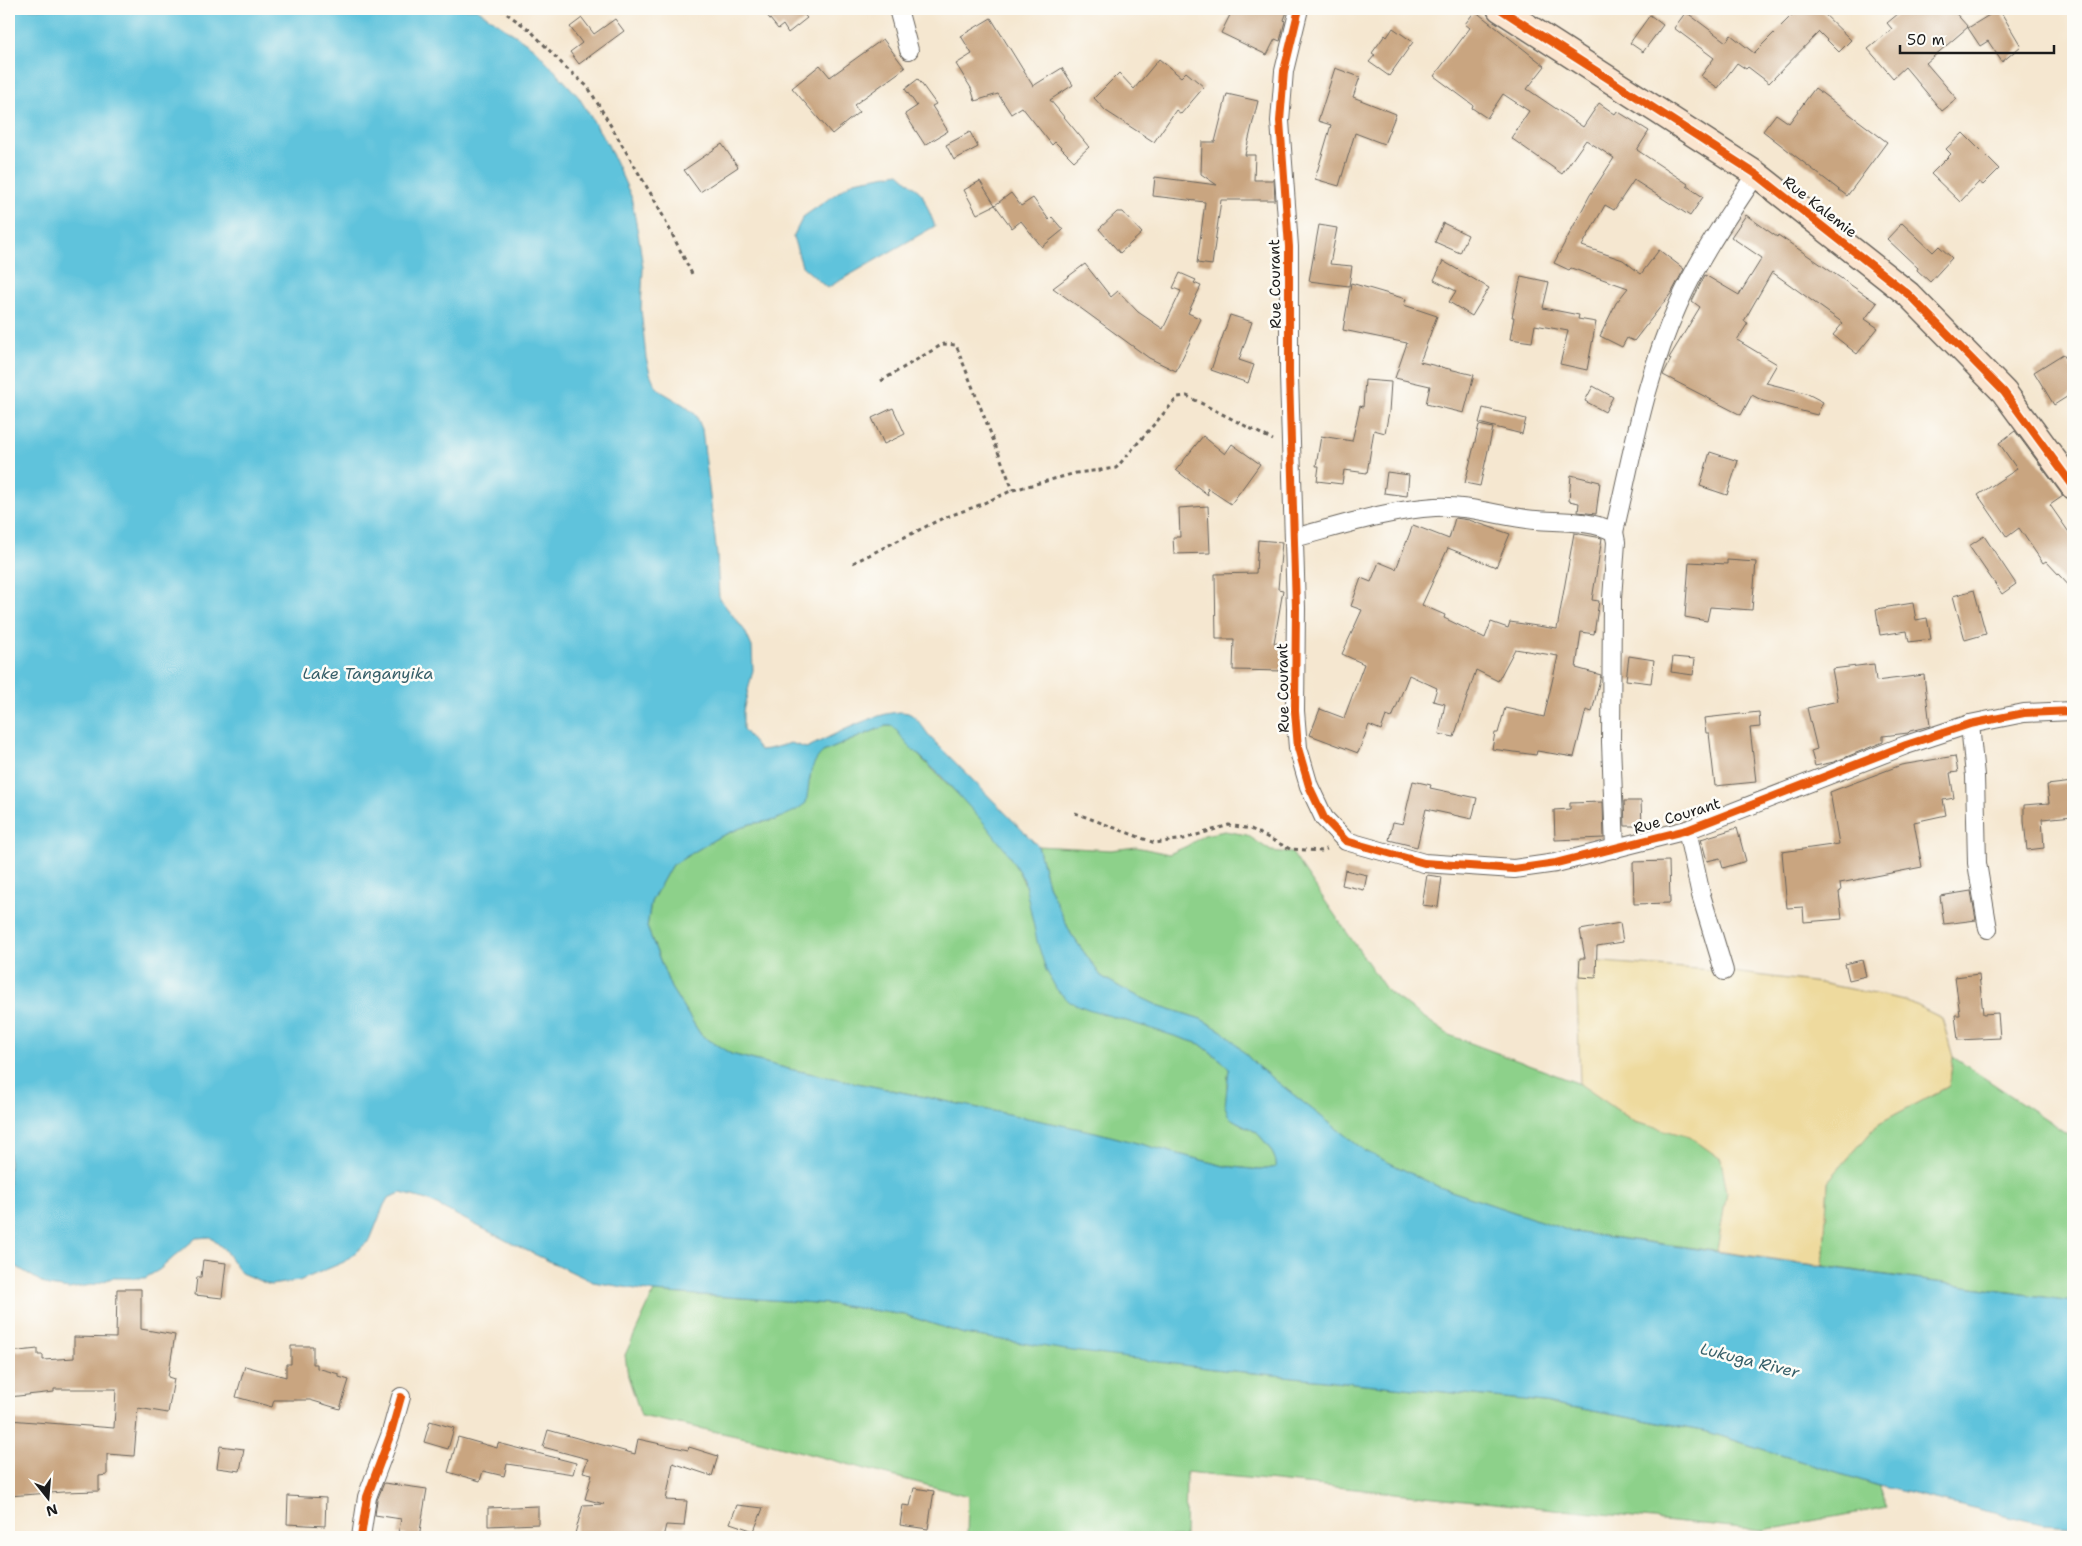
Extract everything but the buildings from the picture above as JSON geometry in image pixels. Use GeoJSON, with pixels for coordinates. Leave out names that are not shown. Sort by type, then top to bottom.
{"type":"FeatureCollection","features":[{"type":"Feature","properties":{"kind":"street"},"geometry":{"type":"LineString","coordinates":[[898,9],[909,50]]}},
{"type":"Feature","properties":{"kind":"street","name":"Rue Courant"},"geometry":{"type":"LineString","coordinates":[[1299,9],[1284,71],[1280,121],[1289,247],[1289,376],[1293,451],[1296,640],[1295,712],[1298,748],[1309,786],[1324,818],[1346,841],[1424,863],[1514,868],[1556,863],[1687,830],[1906,745],[1970,724],[2024,713],[2073,711]]}},
{"type":"Feature","properties":{"kind":"street","name":"Rue Kalemie"},"geometry":{"type":"LineString","coordinates":[[1500,9],[1756,174],[1908,294],[2004,392],[2073,486]]}},
{"type":"Feature","properties":{"kind":"street"},"geometry":{"type":"LineString","coordinates":[[1615,849],[1610,742],[1612,599],[1616,542],[1614,532],[1652,373],[1674,313],[1712,242],[1756,174]]}},
{"type":"Feature","properties":{"kind":"street"},"geometry":{"type":"LineString","coordinates":[[1294,538],[1370,518],[1435,507],[1476,510],[1532,520],[1604,526],[1614,532]]}},
{"type":"Feature","properties":{"kind":"street"},"geometry":{"type":"LineString","coordinates":[[1970,724],[1976,776],[1977,863],[1988,929]]}},
{"type":"Feature","properties":{"kind":"street"},"geometry":{"type":"LineString","coordinates":[[1687,830],[1701,895],[1724,971]]}},
{"type":"Feature","properties":{"kind":"street"},"geometry":{"type":"LineString","coordinates":[[361,1537],[367,1497],[390,1436],[401,1397]]}},
{"type":"Feature","properties":{"kind":"path"},"geometry":{"type":"LineString","coordinates":[[500,9],[530,30],[566,68],[588,87],[658,206],[693,276]]}},
{"type":"Feature","properties":{"kind":"path"},"geometry":{"type":"LineString","coordinates":[[881,381],[943,344],[956,345],[1013,490]]}},
{"type":"Feature","properties":{"kind":"path"},"geometry":{"type":"LineString","coordinates":[[853,563],[941,519],[1013,490],[1076,473],[1116,468],[1178,397],[1188,396],[1293,451]]}},
{"type":"Feature","properties":{"kind":"path"},"geometry":{"type":"LineString","coordinates":[[1075,814],[1155,843],[1184,839],[1229,825],[1251,829],[1290,849],[1321,851],[1346,841]]}},
{"type":"Feature","properties":{"kind":"green space"},"geometry":{"type":"Polygon","coordinates":[[[885,726],[893,726],[897,729],[918,755],[982,820],[1011,857],[1021,877],[1070,1002],[1200,1044],[1222,1061],[1229,1069],[1227,1086],[1229,1117],[1257,1133],[1273,1154],[1277,1167],[1260,1170],[1224,1166],[1095,1132],[789,1069],[731,1054],[701,1035],[671,988],[647,927],[651,902],[671,866],[717,838],[750,824],[775,820],[810,779],[811,767],[816,758],[823,752],[885,726]]]}},
{"type":"Feature","properties":{"kind":"green space"},"geometry":{"type":"Polygon","coordinates":[[[1225,831],[1247,835],[1271,851],[1292,853],[1388,992],[1449,1035],[1580,1084],[1635,1122],[1690,1136],[1721,1159],[1727,1192],[1717,1251],[1573,1232],[1439,1187],[1365,1151],[1257,1066],[1225,1033],[1201,1019],[1157,1005],[1101,976],[1071,934],[1048,885],[1038,846],[1111,850],[1136,847],[1169,854],[1187,846],[1204,835],[1225,831]]]}},
{"type":"Feature","properties":{"kind":"green space"},"geometry":{"type":"Polygon","coordinates":[[[1953,1057],[2073,1137],[2073,1301],[1823,1266],[1828,1181],[1879,1123],[1949,1086],[1953,1057]]]}},
{"type":"Feature","properties":{"kind":"green space"},"geometry":{"type":"Polygon","coordinates":[[[654,1292],[830,1304],[905,1315],[964,1334],[1214,1369],[1544,1402],[1708,1432],[1879,1486],[1888,1507],[1762,1530],[1186,1472],[1185,1537],[967,1537],[968,1496],[760,1441],[641,1416],[628,1376],[625,1355],[654,1292]]]}},
{"type":"Feature","properties":{"kind":"sand"},"geometry":{"type":"Polygon","coordinates":[[[1576,960],[1724,971],[1820,983],[1905,1000],[1942,1018],[1953,1057],[1949,1086],[1879,1123],[1828,1181],[1823,1266],[1717,1251],[1727,1192],[1721,1159],[1690,1137],[1635,1122],[1580,1084],[1576,960]]]}},
{"type":"Feature","properties":{"kind":"water","name":"Lake Tanganyika"},"geometry":{"type":"Polygon","coordinates":[[[9,9],[477,9],[534,48],[578,96],[608,145],[631,196],[643,268],[641,309],[646,358],[655,385],[662,392],[684,405],[696,415],[702,429],[717,555],[719,598],[745,631],[752,647],[753,670],[743,711],[743,729],[760,750],[791,743],[806,748],[841,731],[885,714],[908,713],[918,720],[931,738],[1038,846],[1048,885],[1071,934],[1101,976],[1157,1005],[1201,1019],[1225,1033],[1257,1066],[1365,1151],[1439,1187],[1573,1232],[2073,1301],[2073,1526],[2042,1524],[1879,1486],[1708,1432],[1544,1402],[1214,1369],[1073,1351],[964,1334],[905,1315],[830,1304],[654,1292],[593,1282],[427,1200],[401,1193],[388,1198],[370,1240],[344,1262],[299,1281],[270,1285],[241,1273],[224,1249],[210,1237],[196,1238],[159,1270],[145,1278],[112,1278],[96,1284],[69,1289],[48,1286],[9,1262],[9,9]],[[885,726],[823,752],[812,769],[806,803],[795,811],[775,820],[750,824],[717,838],[671,866],[651,902],[647,927],[671,988],[701,1035],[731,1054],[789,1069],[1095,1132],[1224,1166],[1260,1170],[1276,1167],[1273,1154],[1260,1136],[1229,1117],[1225,1106],[1229,1069],[1222,1061],[1200,1044],[1088,1009],[1070,1002],[1057,990],[1046,970],[1037,941],[1024,880],[1006,851],[984,823],[942,777],[907,744],[893,726],[885,726]]]}},
{"type":"Feature","properties":{"kind":"water"},"geometry":{"type":"Polygon","coordinates":[[[899,173],[922,194],[935,226],[827,288],[802,266],[793,237],[803,217],[854,181],[899,173]]]}},
{"type":"Feature","properties":{"kind":"cycle path"},"geometry":{"type":"LineString","coordinates":[[1299,9],[1284,71],[1280,121],[1289,247],[1289,376],[1296,608],[1295,711],[1298,748],[1309,786],[1324,818],[1346,841],[1424,863],[1514,869],[1556,863],[1687,830],[1906,745],[1970,724],[2024,713],[2073,711]]}},
{"type":"Feature","properties":{"kind":"cycle path"},"geometry":{"type":"LineString","coordinates":[[1500,9],[1756,174],[1908,294],[2004,392],[2073,486]]}},
{"type":"Feature","properties":{"kind":"cycle path"},"geometry":{"type":"LineString","coordinates":[[361,1537],[367,1497],[390,1436],[401,1397]]}},
{"type":"Feature","properties":{"kind":"water label","name":"Lukuga River"},"geometry":{"type":"Point","coordinates":[1750,1360]}}]}
